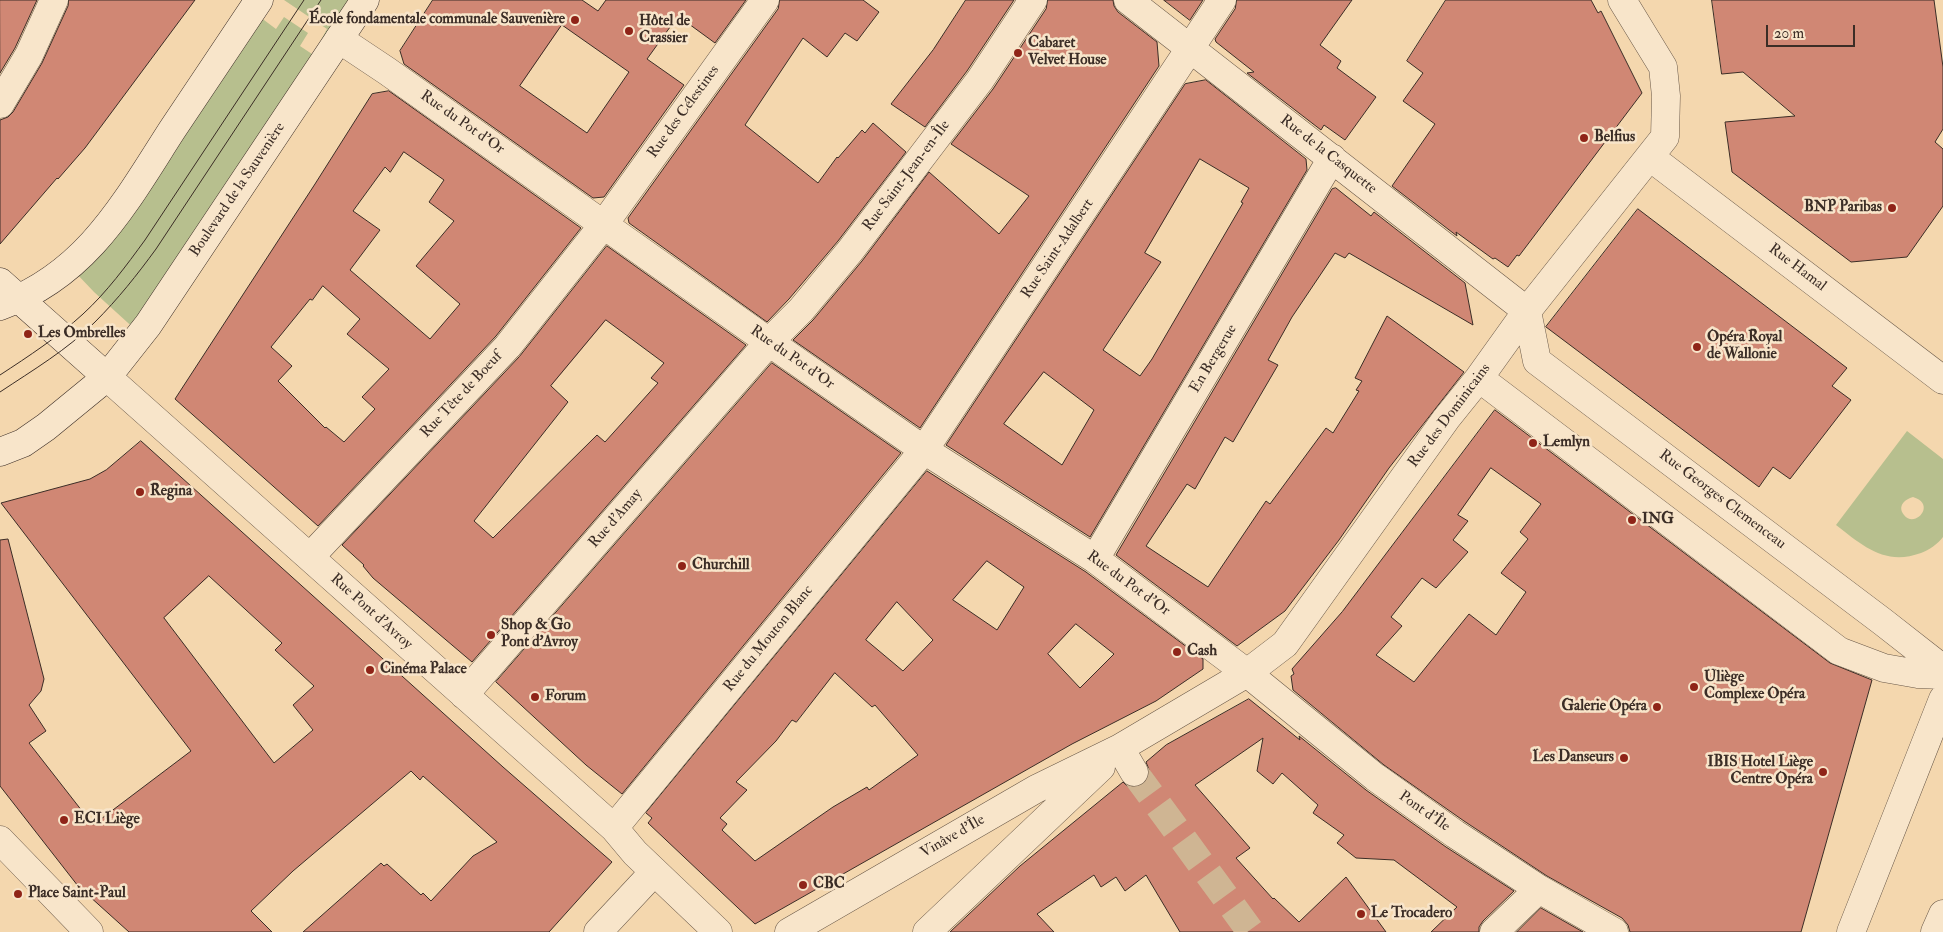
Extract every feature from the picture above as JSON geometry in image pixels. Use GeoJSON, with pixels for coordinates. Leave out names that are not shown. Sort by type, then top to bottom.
{"type":"FeatureCollection","features":[{"type":"Feature","properties":{"kind":"street"},"geometry":{"type":"LineString","coordinates":[[0,104],[30,55],[54,0]]}},
{"type":"Feature","properties":{"kind":"street"},"geometry":{"type":"LineString","coordinates":[[6,296],[70,266],[93,245],[128,198],[259,0]]}},
{"type":"Feature","properties":{"kind":"street","name":"Boulevard de la Sauvenière"},"geometry":{"type":"LineString","coordinates":[[0,452],[23,443],[46,427],[107,377],[148,325],[365,0]]}},
{"type":"Feature","properties":{"kind":"street","name":"Rue des Célestines"},"geometry":{"type":"LineString","coordinates":[[604,224],[765,0]]}},
{"type":"Feature","properties":{"kind":"street","name":"Rue Saint-Jean-en-Île"},"geometry":{"type":"LineString","coordinates":[[769,342],[800,310],[850,251],[980,80],[1033,0]]}},
{"type":"Feature","properties":{"kind":"street","name":"Rue de la Casquette"},"geometry":{"type":"LineString","coordinates":[[1128,0],[1527,311]]}},
{"type":"Feature","properties":{"kind":"street","name":"Rue Saint-Adalbert"},"geometry":{"type":"LineString","coordinates":[[924,450],[1222,0]]}},
{"type":"Feature","properties":{"kind":"street","name":"Rue des Dominicains"},"geometry":{"type":"LineString","coordinates":[[1247,673],[1285,644],[1446,419],[1479,378],[1527,311],[1665,137],[1666,96],[1663,67],[1622,0]]}},
{"type":"Feature","properties":{"kind":"street","name":"Rue du Pot d'Or"},"geometry":{"type":"LineString","coordinates":[[339,40],[387,70],[924,450],[1095,559],[1247,673]]}},
{"type":"Feature","properties":{"kind":"street","name":"Rue Hamal"},"geometry":{"type":"LineString","coordinates":[[1650,156],[1943,380]]}},
{"type":"Feature","properties":{"kind":"street","name":"En Bergerue"},"geometry":{"type":"LineString","coordinates":[[1095,559],[1332,158]]}},
{"type":"Feature","properties":{"kind":"street","name":"Rue Tête de Boeuf"},"geometry":{"type":"LineString","coordinates":[[310,558],[508,346],[604,224]]}},
{"type":"Feature","properties":{"kind":"street","name":"Rue Pont d'Avroy"},"geometry":{"type":"LineString","coordinates":[[6,296],[107,377],[614,828],[654,872],[718,932]]}},
{"type":"Feature","properties":{"kind":"street","name":"Rue Georges Clemenceau"},"geometry":{"type":"LineString","coordinates":[[1527,311],[1537,361],[1890,627],[1938,665],[1943,674]]}},
{"type":"Feature","properties":{"kind":"street","name":"Rue d'Amay"},"geometry":{"type":"LineString","coordinates":[[464,695],[769,342]]}},
{"type":"Feature","properties":{"kind":"street"},"geometry":{"type":"LineString","coordinates":[[1479,378],[1839,651],[1884,668],[1918,674],[1943,674]]}},
{"type":"Feature","properties":{"kind":"street","name":"Rue du Mouton Blanc"},"geometry":{"type":"LineString","coordinates":[[614,828],[924,450]]}},
{"type":"Feature","properties":{"kind":"street","name":"Vinâve d'Île"},"geometry":{"type":"LineString","coordinates":[[788,932],[1036,789],[1120,748],[1247,673]]}},
{"type":"Feature","properties":{"kind":"street","name":"Pont d'Île"},"geometry":{"type":"LineString","coordinates":[[1247,673],[1375,777],[1455,834],[1539,889],[1614,932]]}},
{"type":"Feature","properties":{"kind":"street"},"geometry":{"type":"LineString","coordinates":[[1851,932],[1943,699]]}},
{"type":"Feature","properties":{"kind":"street"},"geometry":{"type":"LineString","coordinates":[[1120,748],[1134,772]]}},
{"type":"Feature","properties":{"kind":"street","name":"Vinâve d'Île"},"geometry":{"type":"LineString","coordinates":[[927,932],[1120,748]]}},
{"type":"Feature","properties":{"kind":"street"},"geometry":{"type":"LineString","coordinates":[[0,840],[89,932]]}},
{"type":"Feature","properties":{"kind":"street"},"geometry":{"type":"LineString","coordinates":[[598,932],[654,872]]}},
{"type":"Feature","properties":{"kind":"street"},"geometry":{"type":"LineString","coordinates":[[1494,932],[1539,889]]}},
{"type":"Feature","properties":{"kind":"street"},"geometry":{"type":"LineString","coordinates":[[1935,932],[1943,914]]}},
{"type":"Feature","properties":{"kind":"green space"},"geometry":{"type":"Polygon","coordinates":[[[284,0],[361,0],[330,47],[321,40],[327,29],[284,0]]]}},
{"type":"Feature","properties":{"kind":"green space"},"geometry":{"type":"Polygon","coordinates":[[[256,14],[276,29],[284,17],[308,33],[300,46],[321,60],[138,332],[75,272],[256,14]]]}},
{"type":"Feature","properties":{"kind":"green space"},"geometry":{"type":"Polygon","coordinates":[[[1907,431],[1943,459],[1943,537],[1930,548],[1921,553],[1908,556],[1896,557],[1885,555],[1865,547],[1836,525],[1907,431]],[[1913,497],[1903,503],[1902,512],[1909,519],[1922,514],[1924,509],[1920,500],[1913,497]]]}},
{"type":"Feature","properties":{"kind":"building"},"geometry":{"type":"Polygon","coordinates":[[[0,0],[37,0],[15,48],[0,73],[0,0]]]}},
{"type":"Feature","properties":{"kind":"building"},"geometry":{"type":"Polygon","coordinates":[[[69,0],[195,0],[85,148],[0,244],[0,120],[8,117],[13,112],[42,63],[69,0]]]}},
{"type":"Feature","properties":{"kind":"building"},"geometry":{"type":"Polygon","coordinates":[[[433,0],[582,0],[598,11],[606,0],[746,0],[715,43],[678,16],[647,59],[684,85],[604,197],[593,198],[404,64],[400,51],[433,0]],[[562,25],[520,86],[587,133],[629,72],[562,25]]]}},
{"type":"Feature","properties":{"kind":"building"},"geometry":{"type":"Polygon","coordinates":[[[780,0],[863,0],[879,12],[857,41],[845,33],[827,57],[803,38],[745,125],[818,183],[837,157],[862,130],[865,133],[873,123],[906,152],[838,241],[767,322],[629,223],[628,218],[778,9],[780,0]]]}},
{"type":"Feature","properties":{"kind":"building"},"geometry":{"type":"Polygon","coordinates":[[[966,0],[1014,0],[967,71],[925,127],[891,104],[933,50],[966,0]]]}},
{"type":"Feature","properties":{"kind":"building"},"geometry":{"type":"Polygon","coordinates":[[[1048,0],[1113,0],[1118,12],[1157,42],[1159,66],[920,428],[793,340],[813,320],[862,261],[929,172],[999,234],[1029,196],[951,144],[993,89],[1046,9],[1048,0]]]}},
{"type":"Feature","properties":{"kind":"building"},"geometry":{"type":"Polygon","coordinates":[[[1164,0],[1203,0],[1190,20],[1164,0]]]}},
{"type":"Feature","properties":{"kind":"building"},"geometry":{"type":"Polygon","coordinates":[[[1237,0],[1352,0],[1320,45],[1341,61],[1337,68],[1376,97],[1345,140],[1324,125],[1321,130],[1247,73],[1254,72],[1216,42],[1215,39],[1235,9],[1237,0]]]}},
{"type":"Feature","properties":{"kind":"building"},"geometry":{"type":"Polygon","coordinates":[[[1446,0],[1591,0],[1598,13],[1601,11],[1642,93],[1519,256],[1517,255],[1508,267],[1495,258],[1493,259],[1456,232],[1457,236],[1392,186],[1435,124],[1403,101],[1423,73],[1407,61],[1446,0]]]}},
{"type":"Feature","properties":{"kind":"building"},"geometry":{"type":"Polygon","coordinates":[[[1712,0],[1934,0],[1943,67],[1943,129],[1935,142],[1943,149],[1943,206],[1907,257],[1851,262],[1732,172],[1725,122],[1795,116],[1743,72],[1722,74],[1712,0]]]}},
{"type":"Feature","properties":{"kind":"building"},"geometry":{"type":"Polygon","coordinates":[[[1206,80],[1306,159],[1307,170],[1090,537],[946,445],[1185,84],[1206,80]],[[1200,159],[1145,253],[1161,262],[1103,350],[1140,376],[1152,359],[1243,203],[1241,202],[1249,188],[1200,159]],[[1044,372],[1004,424],[1062,465],[1094,410],[1044,372]]]}},
{"type":"Feature","properties":{"kind":"building"},"geometry":{"type":"Polygon","coordinates":[[[389,91],[581,228],[496,336],[318,526],[175,399],[372,94],[389,91]],[[404,152],[390,172],[385,167],[353,211],[380,230],[350,270],[430,339],[460,304],[416,266],[454,221],[429,202],[444,180],[404,152]],[[323,286],[271,347],[292,366],[278,381],[325,428],[344,442],[375,409],[362,397],[389,369],[347,334],[360,319],[323,286]]]}},
{"type":"Feature","properties":{"kind":"building"},"geometry":{"type":"Polygon","coordinates":[[[1336,188],[1371,216],[1374,212],[1465,283],[1473,325],[1349,253],[1345,258],[1335,253],[1292,317],[1268,360],[1278,365],[1233,442],[1225,437],[1195,489],[1187,484],[1146,546],[1208,587],[1266,501],[1270,504],[1326,428],[1333,433],[1359,391],[1356,390],[1362,381],[1355,378],[1387,316],[1464,372],[1389,468],[1339,540],[1285,611],[1237,646],[1116,555],[1332,189],[1336,188]]]}},
{"type":"Feature","properties":{"kind":"building","name":"Opéra Royal de Wallonie"},"geometry":{"type":"Polygon","coordinates":[[[1638,209],[1847,368],[1832,386],[1851,400],[1790,479],[1773,467],[1759,487],[1546,327],[1638,209]]]}},
{"type":"Feature","properties":{"kind":"building"},"geometry":{"type":"Polygon","coordinates":[[[607,246],[746,345],[472,662],[373,578],[364,565],[342,545],[519,357],[607,246]],[[606,320],[551,386],[568,402],[474,521],[493,538],[597,435],[605,442],[658,383],[651,378],[664,363],[606,320]]]}},
{"type":"Feature","properties":{"kind":"building"},"geometry":{"type":"Polygon","coordinates":[[[772,363],[901,453],[622,794],[586,765],[496,682],[772,363]]]}},
{"type":"Feature","properties":{"kind":"building","name":"Galerie Opéra"},"geometry":{"type":"Polygon","coordinates":[[[1495,410],[1830,663],[1872,680],[1801,932],[1630,932],[1628,925],[1622,918],[1547,876],[1464,821],[1384,765],[1293,690],[1291,676],[1294,674],[1292,669],[1342,612],[1495,410]],[[1491,468],[1458,515],[1468,521],[1453,540],[1468,552],[1436,588],[1422,578],[1391,617],[1402,626],[1376,655],[1414,682],[1469,614],[1496,635],[1526,592],[1501,573],[1528,539],[1520,532],[1541,504],[1491,468]]]}},
{"type":"Feature","properties":{"kind":"building"},"geometry":{"type":"Polygon","coordinates":[[[141,441],[503,767],[612,862],[549,932],[303,932],[381,863],[384,866],[387,864],[421,895],[423,893],[431,901],[473,856],[497,842],[423,776],[420,780],[411,771],[293,871],[251,911],[272,932],[129,932],[78,886],[0,786],[0,540],[8,539],[44,679],[41,691],[29,705],[46,731],[29,743],[93,825],[191,751],[1,503],[90,479],[106,470],[141,441]],[[209,576],[164,618],[274,763],[313,730],[293,705],[314,686],[275,650],[282,643],[209,576]]]}},
{"type":"Feature","properties":{"kind":"building"},"geometry":{"type":"Polygon","coordinates":[[[927,471],[1086,572],[1203,659],[1203,669],[1156,701],[1072,744],[755,924],[648,823],[652,818],[646,813],[927,471]],[[987,561],[953,600],[997,630],[1024,587],[987,561]],[[897,602],[866,640],[903,671],[933,640],[897,602]],[[1076,624],[1048,654],[1080,688],[1114,654],[1076,624]],[[835,673],[796,722],[792,720],[776,741],[736,782],[747,790],[720,818],[727,824],[722,830],[755,861],[833,807],[867,787],[869,790],[918,755],[875,705],[872,707],[835,673]]]}},
{"type":"Feature","properties":{"kind":"building"},"geometry":{"type":"Polygon","coordinates":[[[1249,699],[1366,790],[1446,847],[1514,891],[1483,921],[1479,927],[1479,932],[1431,932],[1457,907],[1394,860],[1356,858],[1337,843],[1344,835],[1313,813],[1318,805],[1282,773],[1273,784],[1257,771],[1263,738],[1195,785],[1250,848],[1236,858],[1273,899],[1299,922],[1346,877],[1386,932],[1180,932],[1146,875],[1125,891],[1116,877],[1101,887],[1094,875],[1037,914],[1054,932],[950,932],[1020,866],[1123,782],[1127,786],[1134,788],[1142,785],[1147,780],[1150,772],[1146,762],[1166,745],[1249,699]]]}},
{"type":"Feature","properties":{"kind":"building"},"geometry":{"type":"Polygon","coordinates":[[[1541,908],[1583,932],[1517,932],[1541,908]]]}},
{"type":"Feature","properties":{"kind":"tunnel"},"geometry":{"type":"LineString","coordinates":[[1134,772],[1251,932]]}},
{"type":"Feature","properties":{"kind":"tram line"},"geometry":{"type":"LineString","coordinates":[[0,375],[43,346],[73,322],[92,306],[116,278],[145,240],[304,0]]}},
{"type":"Feature","properties":{"kind":"tram line"},"geometry":{"type":"LineString","coordinates":[[0,392],[73,342],[112,305],[127,287],[156,249],[321,0]]}},
{"type":"Feature","properties":{"kind":"place","name":"École fondamentale communale Sauvenière"},"geometry":{"type":"Point","coordinates":[575,20]}},
{"type":"Feature","properties":{"kind":"place","name":"Hôtel de Crassier"},"geometry":{"type":"Point","coordinates":[629,31]}},
{"type":"Feature","properties":{"kind":"place","name":"Cabaret Velvet House"},"geometry":{"type":"Point","coordinates":[1018,53]}},
{"type":"Feature","properties":{"kind":"place","name":"Belfius"},"geometry":{"type":"Point","coordinates":[1584,138]}},
{"type":"Feature","properties":{"kind":"place","name":"BNP Paribas"},"geometry":{"type":"Point","coordinates":[1892,208]}},
{"type":"Feature","properties":{"kind":"place","name":"Les Ombrelles"},"geometry":{"type":"Point","coordinates":[28,334]}},
{"type":"Feature","properties":{"kind":"place","name":"Opéra Royal de Wallonie"},"geometry":{"type":"Point","coordinates":[1697,347]}},
{"type":"Feature","properties":{"kind":"place","name":"Lemlyn"},"geometry":{"type":"Point","coordinates":[1533,443]}},
{"type":"Feature","properties":{"kind":"place","name":"Regina"},"geometry":{"type":"Point","coordinates":[140,492]}},
{"type":"Feature","properties":{"kind":"place","name":"ING"},"geometry":{"type":"Point","coordinates":[1632,520]}},
{"type":"Feature","properties":{"kind":"place","name":"Churchill"},"geometry":{"type":"Point","coordinates":[682,566]}},
{"type":"Feature","properties":{"kind":"place","name":"Shop & Go Pont d'Avroy"},"geometry":{"type":"Point","coordinates":[491,635]}},
{"type":"Feature","properties":{"kind":"place","name":"Cash"},"geometry":{"type":"Point","coordinates":[1177,652]}},
{"type":"Feature","properties":{"kind":"place","name":"Cinéma Palace"},"geometry":{"type":"Point","coordinates":[370,670]}},
{"type":"Feature","properties":{"kind":"place","name":"Uliège Complexe Opéra"},"geometry":{"type":"Point","coordinates":[1694,687]}},
{"type":"Feature","properties":{"kind":"place","name":"Forum"},"geometry":{"type":"Point","coordinates":[535,697]}},
{"type":"Feature","properties":{"kind":"place","name":"Galerie Opéra"},"geometry":{"type":"Point","coordinates":[1657,707]}},
{"type":"Feature","properties":{"kind":"place","name":"Les Danseurs"},"geometry":{"type":"Point","coordinates":[1624,758]}},
{"type":"Feature","properties":{"kind":"place","name":"IBIS Hotel Liège Centre Opéra"},"geometry":{"type":"Point","coordinates":[1823,772]}},
{"type":"Feature","properties":{"kind":"place","name":"ECI Liège"},"geometry":{"type":"Point","coordinates":[64,820]}},
{"type":"Feature","properties":{"kind":"place","name":"CBC"},"geometry":{"type":"Point","coordinates":[803,885]}},
{"type":"Feature","properties":{"kind":"place","name":"Place Saint-Paul"},"geometry":{"type":"Point","coordinates":[18,894]}},
{"type":"Feature","properties":{"kind":"place","name":"Le Trocadero"},"geometry":{"type":"Point","coordinates":[1361,914]}}]}
